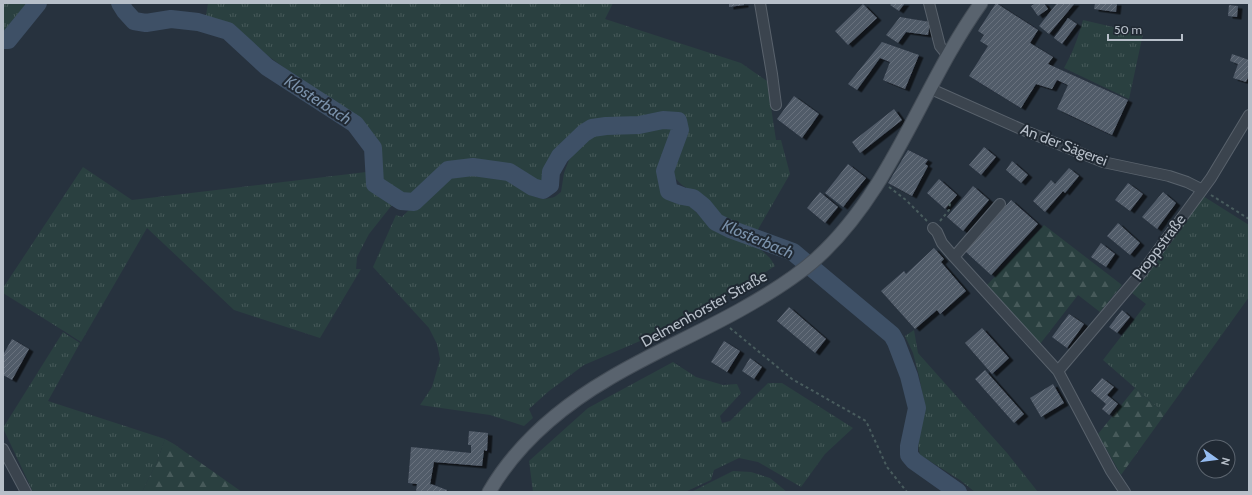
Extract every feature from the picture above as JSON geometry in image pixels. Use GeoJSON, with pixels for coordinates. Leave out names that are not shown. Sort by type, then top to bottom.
{"type":"FeatureCollection","features":[{"type":"Feature","properties":{"kind":"main road","name":"Delmenhorster Straße"},"geometry":{"type":"LineString","coordinates":[[489,492],[503,470],[522,447],[578,398],[611,377],[725,327],[757,301],[816,260],[834,242],[860,210],[880,180],[948,56],[981,3]]}},
{"type":"Feature","properties":{"kind":"street"},"geometry":{"type":"LineString","coordinates":[[760,3],[776,104]]}},
{"type":"Feature","properties":{"kind":"street"},"geometry":{"type":"LineString","coordinates":[[929,3],[940,46],[948,56]]}},
{"type":"Feature","properties":{"kind":"street","name":"An der Sägerei"},"geometry":{"type":"LineString","coordinates":[[931,89],[1019,128],[1103,162],[1169,176],[1202,190]]}},
{"type":"Feature","properties":{"kind":"street","name":"Proppstraße"},"geometry":{"type":"LineString","coordinates":[[1058,371],[1142,272],[1211,178],[1249,115]]}},
{"type":"Feature","properties":{"kind":"street"},"geometry":{"type":"LineString","coordinates":[[954,257],[1000,204]]}},
{"type":"Feature","properties":{"kind":"street"},"geometry":{"type":"LineString","coordinates":[[934,228],[942,243],[954,257],[1058,371],[1111,471],[1125,492]]}},
{"type":"Feature","properties":{"kind":"street"},"geometry":{"type":"LineString","coordinates":[[3,449],[26,492]]}},
{"type":"Feature","properties":{"kind":"path"},"geometry":{"type":"LineString","coordinates":[[886,185],[906,200],[934,228],[949,210],[950,203]]}},
{"type":"Feature","properties":{"kind":"path"},"geometry":{"type":"LineString","coordinates":[[1202,190],[1249,219]]}},
{"type":"Feature","properties":{"kind":"path"},"geometry":{"type":"LineString","coordinates":[[725,327],[792,379],[866,421],[886,467],[907,492]]}},
{"type":"Feature","properties":{"kind":"green space"},"geometry":{"type":"Polygon","coordinates":[[[3,3],[28,3],[4,34],[3,34],[3,3]]]}},
{"type":"Feature","properties":{"kind":"green space"},"geometry":{"type":"Polygon","coordinates":[[[208,3],[613,3],[605,19],[741,63],[767,81],[776,140],[781,140],[790,174],[756,233],[741,229],[725,220],[705,200],[682,185],[673,176],[678,154],[685,136],[685,122],[676,116],[631,121],[598,121],[565,144],[551,158],[548,178],[541,182],[514,170],[478,166],[450,166],[417,197],[405,199],[378,183],[376,146],[359,122],[231,29],[205,22],[208,3]]]}},
{"type":"Feature","properties":{"kind":"green space"},"geometry":{"type":"Polygon","coordinates":[[[1083,20],[1143,34],[1129,99],[1064,68],[1075,45],[1083,20]]]}},
{"type":"Feature","properties":{"kind":"green space"},"geometry":{"type":"Polygon","coordinates":[[[669,125],[672,130],[660,159],[658,180],[662,196],[690,206],[712,228],[757,246],[770,258],[775,266],[716,303],[661,332],[584,365],[549,391],[529,409],[533,418],[524,426],[490,415],[420,405],[432,387],[440,359],[437,344],[429,328],[373,267],[396,215],[402,217],[423,196],[446,179],[465,176],[489,175],[501,177],[537,198],[544,199],[553,197],[561,192],[564,173],[569,160],[584,143],[595,136],[612,132],[633,132],[669,125]]]}},
{"type":"Feature","properties":{"kind":"green space"},"geometry":{"type":"Polygon","coordinates":[[[83,167],[132,200],[366,172],[369,184],[374,192],[392,205],[369,234],[357,257],[356,269],[361,269],[320,338],[234,310],[147,228],[81,342],[3,293],[3,288],[83,167]]]}},
{"type":"Feature","properties":{"kind":"green space"},"geometry":{"type":"Polygon","coordinates":[[[1203,196],[1249,225],[1249,297],[1165,414],[1103,360],[1146,304],[1132,293],[1203,196]]]}},
{"type":"Feature","properties":{"kind":"green space"},"geometry":{"type":"Polygon","coordinates":[[[1044,225],[1122,285],[1100,312],[1078,295],[1040,344],[987,285],[1044,225]]]}},
{"type":"Feature","properties":{"kind":"green space"},"geometry":{"type":"Polygon","coordinates":[[[914,330],[918,353],[1007,453],[1038,492],[975,492],[960,480],[920,455],[918,445],[925,406],[913,353],[905,336],[914,330]]]}},
{"type":"Feature","properties":{"kind":"green space"},"geometry":{"type":"Polygon","coordinates":[[[63,332],[80,343],[48,401],[165,439],[157,462],[142,492],[33,492],[3,428],[63,332]]]}},
{"type":"Feature","properties":{"kind":"green space"},"geometry":{"type":"Polygon","coordinates":[[[673,362],[696,377],[723,385],[737,384],[741,393],[720,416],[722,423],[730,421],[768,383],[782,383],[853,428],[825,454],[801,487],[758,462],[739,458],[714,470],[711,480],[685,492],[533,492],[529,461],[588,408],[673,362]]]}},
{"type":"Feature","properties":{"kind":"green space"},"geometry":{"type":"Polygon","coordinates":[[[1135,388],[1165,414],[1121,475],[1098,434],[1135,388]]]}},
{"type":"Feature","properties":{"kind":"green space"},"geometry":{"type":"Polygon","coordinates":[[[165,439],[242,492],[142,492],[157,462],[165,439]]]}},
{"type":"Feature","properties":{"kind":"green space"},"geometry":{"type":"Polygon","coordinates":[[[733,471],[751,472],[770,478],[787,492],[691,492],[733,471]]]}},
{"type":"Feature","properties":{"kind":"building"},"geometry":{"type":"Polygon","coordinates":[[[729,3],[744,3],[744,5],[729,7],[729,3]]]}},
{"type":"Feature","properties":{"kind":"building"},"geometry":{"type":"Polygon","coordinates":[[[892,3],[905,3],[899,11],[890,5],[892,3]]]}},
{"type":"Feature","properties":{"kind":"building"},"geometry":{"type":"Polygon","coordinates":[[[996,3],[1038,30],[1030,43],[1053,57],[1048,64],[1128,100],[1112,135],[1057,109],[1068,85],[1057,80],[1052,89],[1036,84],[1021,108],[969,76],[988,46],[980,41],[984,35],[978,31],[996,3]]]}},
{"type":"Feature","properties":{"kind":"building"},"geometry":{"type":"Polygon","coordinates":[[[1036,3],[1044,3],[1048,9],[1038,16],[1031,6],[1036,3]]]}},
{"type":"Feature","properties":{"kind":"building"},"geometry":{"type":"Polygon","coordinates":[[[1057,3],[1075,3],[1049,34],[1039,26],[1057,3]]]}},
{"type":"Feature","properties":{"kind":"building"},"geometry":{"type":"Polygon","coordinates":[[[1095,3],[1117,3],[1116,12],[1094,9],[1095,3]]]}},
{"type":"Feature","properties":{"kind":"building"},"geometry":{"type":"Polygon","coordinates":[[[863,4],[877,18],[848,45],[835,31],[863,4]]]}},
{"type":"Feature","properties":{"kind":"building"},"geometry":{"type":"Polygon","coordinates":[[[1229,5],[1238,6],[1237,17],[1228,16],[1229,5]]]}},
{"type":"Feature","properties":{"kind":"building"},"geometry":{"type":"Polygon","coordinates":[[[900,17],[930,22],[928,35],[906,32],[898,43],[886,35],[900,17]]]}},
{"type":"Feature","properties":{"kind":"building"},"geometry":{"type":"Polygon","coordinates":[[[1068,18],[1077,24],[1062,44],[1054,38],[1068,18]]]}},
{"type":"Feature","properties":{"kind":"building"},"geometry":{"type":"Polygon","coordinates":[[[882,42],[919,55],[905,89],[883,80],[890,62],[880,58],[857,90],[848,84],[882,42]]]}},
{"type":"Feature","properties":{"kind":"building"},"geometry":{"type":"Polygon","coordinates":[[[1232,54],[1249,60],[1249,75],[1246,82],[1233,78],[1238,64],[1230,61],[1232,54]]]}},
{"type":"Feature","properties":{"kind":"building"},"geometry":{"type":"Polygon","coordinates":[[[794,96],[819,114],[802,138],[777,119],[794,96]]]}},
{"type":"Feature","properties":{"kind":"building"},"geometry":{"type":"Polygon","coordinates":[[[894,109],[902,120],[860,153],[852,142],[894,109]]]}},
{"type":"Feature","properties":{"kind":"building"},"geometry":{"type":"Polygon","coordinates":[[[984,147],[996,157],[981,175],[969,165],[984,147]]]}},
{"type":"Feature","properties":{"kind":"building"},"geometry":{"type":"Polygon","coordinates":[[[908,150],[928,160],[925,164],[928,166],[912,196],[888,183],[908,150]]]}},
{"type":"Feature","properties":{"kind":"building"},"geometry":{"type":"Polygon","coordinates":[[[1012,161],[1028,175],[1021,183],[1006,170],[1012,161]]]}},
{"type":"Feature","properties":{"kind":"building"},"geometry":{"type":"Polygon","coordinates":[[[848,164],[866,178],[843,207],[825,193],[848,164]]]}},
{"type":"Feature","properties":{"kind":"building"},"geometry":{"type":"Polygon","coordinates":[[[1069,168],[1079,176],[1065,193],[1063,191],[1045,212],[1033,201],[1051,180],[1055,184],[1069,168]]]}},
{"type":"Feature","properties":{"kind":"building"},"geometry":{"type":"Polygon","coordinates":[[[939,179],[957,195],[945,209],[927,193],[939,179]]]}},
{"type":"Feature","properties":{"kind":"building"},"geometry":{"type":"Polygon","coordinates":[[[1128,183],[1143,194],[1130,211],[1115,200],[1128,183]]]}},
{"type":"Feature","properties":{"kind":"building"},"geometry":{"type":"Polygon","coordinates":[[[973,186],[989,200],[963,231],[947,217],[973,186]]]}},
{"type":"Feature","properties":{"kind":"building"},"geometry":{"type":"Polygon","coordinates":[[[820,192],[838,207],[825,223],[807,208],[820,192]]]}},
{"type":"Feature","properties":{"kind":"building"},"geometry":{"type":"Polygon","coordinates":[[[1163,192],[1176,203],[1157,229],[1142,217],[1163,192]]]}},
{"type":"Feature","properties":{"kind":"building"},"geometry":{"type":"Polygon","coordinates":[[[1011,200],[1038,224],[991,275],[965,251],[1011,200]]]}},
{"type":"Feature","properties":{"kind":"building"},"geometry":{"type":"Polygon","coordinates":[[[1118,223],[1140,243],[1130,255],[1107,236],[1118,223]]]}},
{"type":"Feature","properties":{"kind":"building"},"geometry":{"type":"Polygon","coordinates":[[[1101,243],[1115,254],[1106,267],[1091,257],[1101,243]]]}},
{"type":"Feature","properties":{"kind":"building"},"geometry":{"type":"Polygon","coordinates":[[[934,248],[944,259],[941,262],[966,291],[940,314],[937,310],[915,329],[881,291],[904,271],[906,274],[934,248]]]}},
{"type":"Feature","properties":{"kind":"building"},"geometry":{"type":"Polygon","coordinates":[[[789,307],[826,339],[815,353],[777,321],[789,307]]]}},
{"type":"Feature","properties":{"kind":"building"},"geometry":{"type":"Polygon","coordinates":[[[1122,310],[1130,317],[1117,333],[1109,327],[1122,310]]]}},
{"type":"Feature","properties":{"kind":"building"},"geometry":{"type":"Polygon","coordinates":[[[1069,314],[1084,324],[1067,348],[1052,337],[1069,314]]]}},
{"type":"Feature","properties":{"kind":"building"},"geometry":{"type":"Polygon","coordinates":[[[982,328],[1009,358],[992,374],[965,343],[982,328]]]}},
{"type":"Feature","properties":{"kind":"building"},"geometry":{"type":"Polygon","coordinates":[[[12,339],[29,349],[12,380],[3,375],[3,355],[12,339]]]}},
{"type":"Feature","properties":{"kind":"building"},"geometry":{"type":"Polygon","coordinates":[[[724,341],[740,351],[727,372],[711,362],[724,341]]]}},
{"type":"Feature","properties":{"kind":"building"},"geometry":{"type":"Polygon","coordinates":[[[750,358],[762,367],[754,379],[742,371],[750,358]]]}},
{"type":"Feature","properties":{"kind":"building"},"geometry":{"type":"Polygon","coordinates":[[[985,370],[1024,414],[1014,423],[975,379],[985,370]]]}},
{"type":"Feature","properties":{"kind":"building"},"geometry":{"type":"Polygon","coordinates":[[[1102,378],[1114,387],[1107,395],[1118,404],[1109,415],[1102,409],[1106,404],[1091,391],[1102,378]]]}},
{"type":"Feature","properties":{"kind":"building"},"geometry":{"type":"Polygon","coordinates":[[[1053,384],[1064,403],[1041,417],[1030,398],[1053,384]]]}},
{"type":"Feature","properties":{"kind":"building"},"geometry":{"type":"Polygon","coordinates":[[[469,431],[488,433],[487,451],[484,450],[482,466],[434,462],[430,485],[431,484],[447,490],[447,492],[416,492],[417,484],[408,483],[411,447],[471,453],[471,445],[468,445],[469,431]]]}},
{"type":"Feature","properties":{"kind":"waterway","name":"Klosterbach"},"geometry":{"type":"LineString","coordinates":[[3,40],[8,40],[38,3]]}},
{"type":"Feature","properties":{"kind":"waterway","name":"Klosterbach"},"geometry":{"type":"LineString","coordinates":[[120,3],[134,21],[146,23],[171,19],[198,22],[228,31],[267,67],[355,124],[373,148],[375,184],[401,201],[414,202],[448,170],[473,167],[509,172],[533,187],[543,190],[550,185],[551,172],[560,156],[584,133],[592,128],[639,125],[663,120],[678,121],[680,130],[665,171],[669,191],[693,198],[703,206],[716,222],[730,229],[793,252],[892,335],[909,376],[917,408],[909,446],[909,455],[914,461],[958,492]]}}]}
